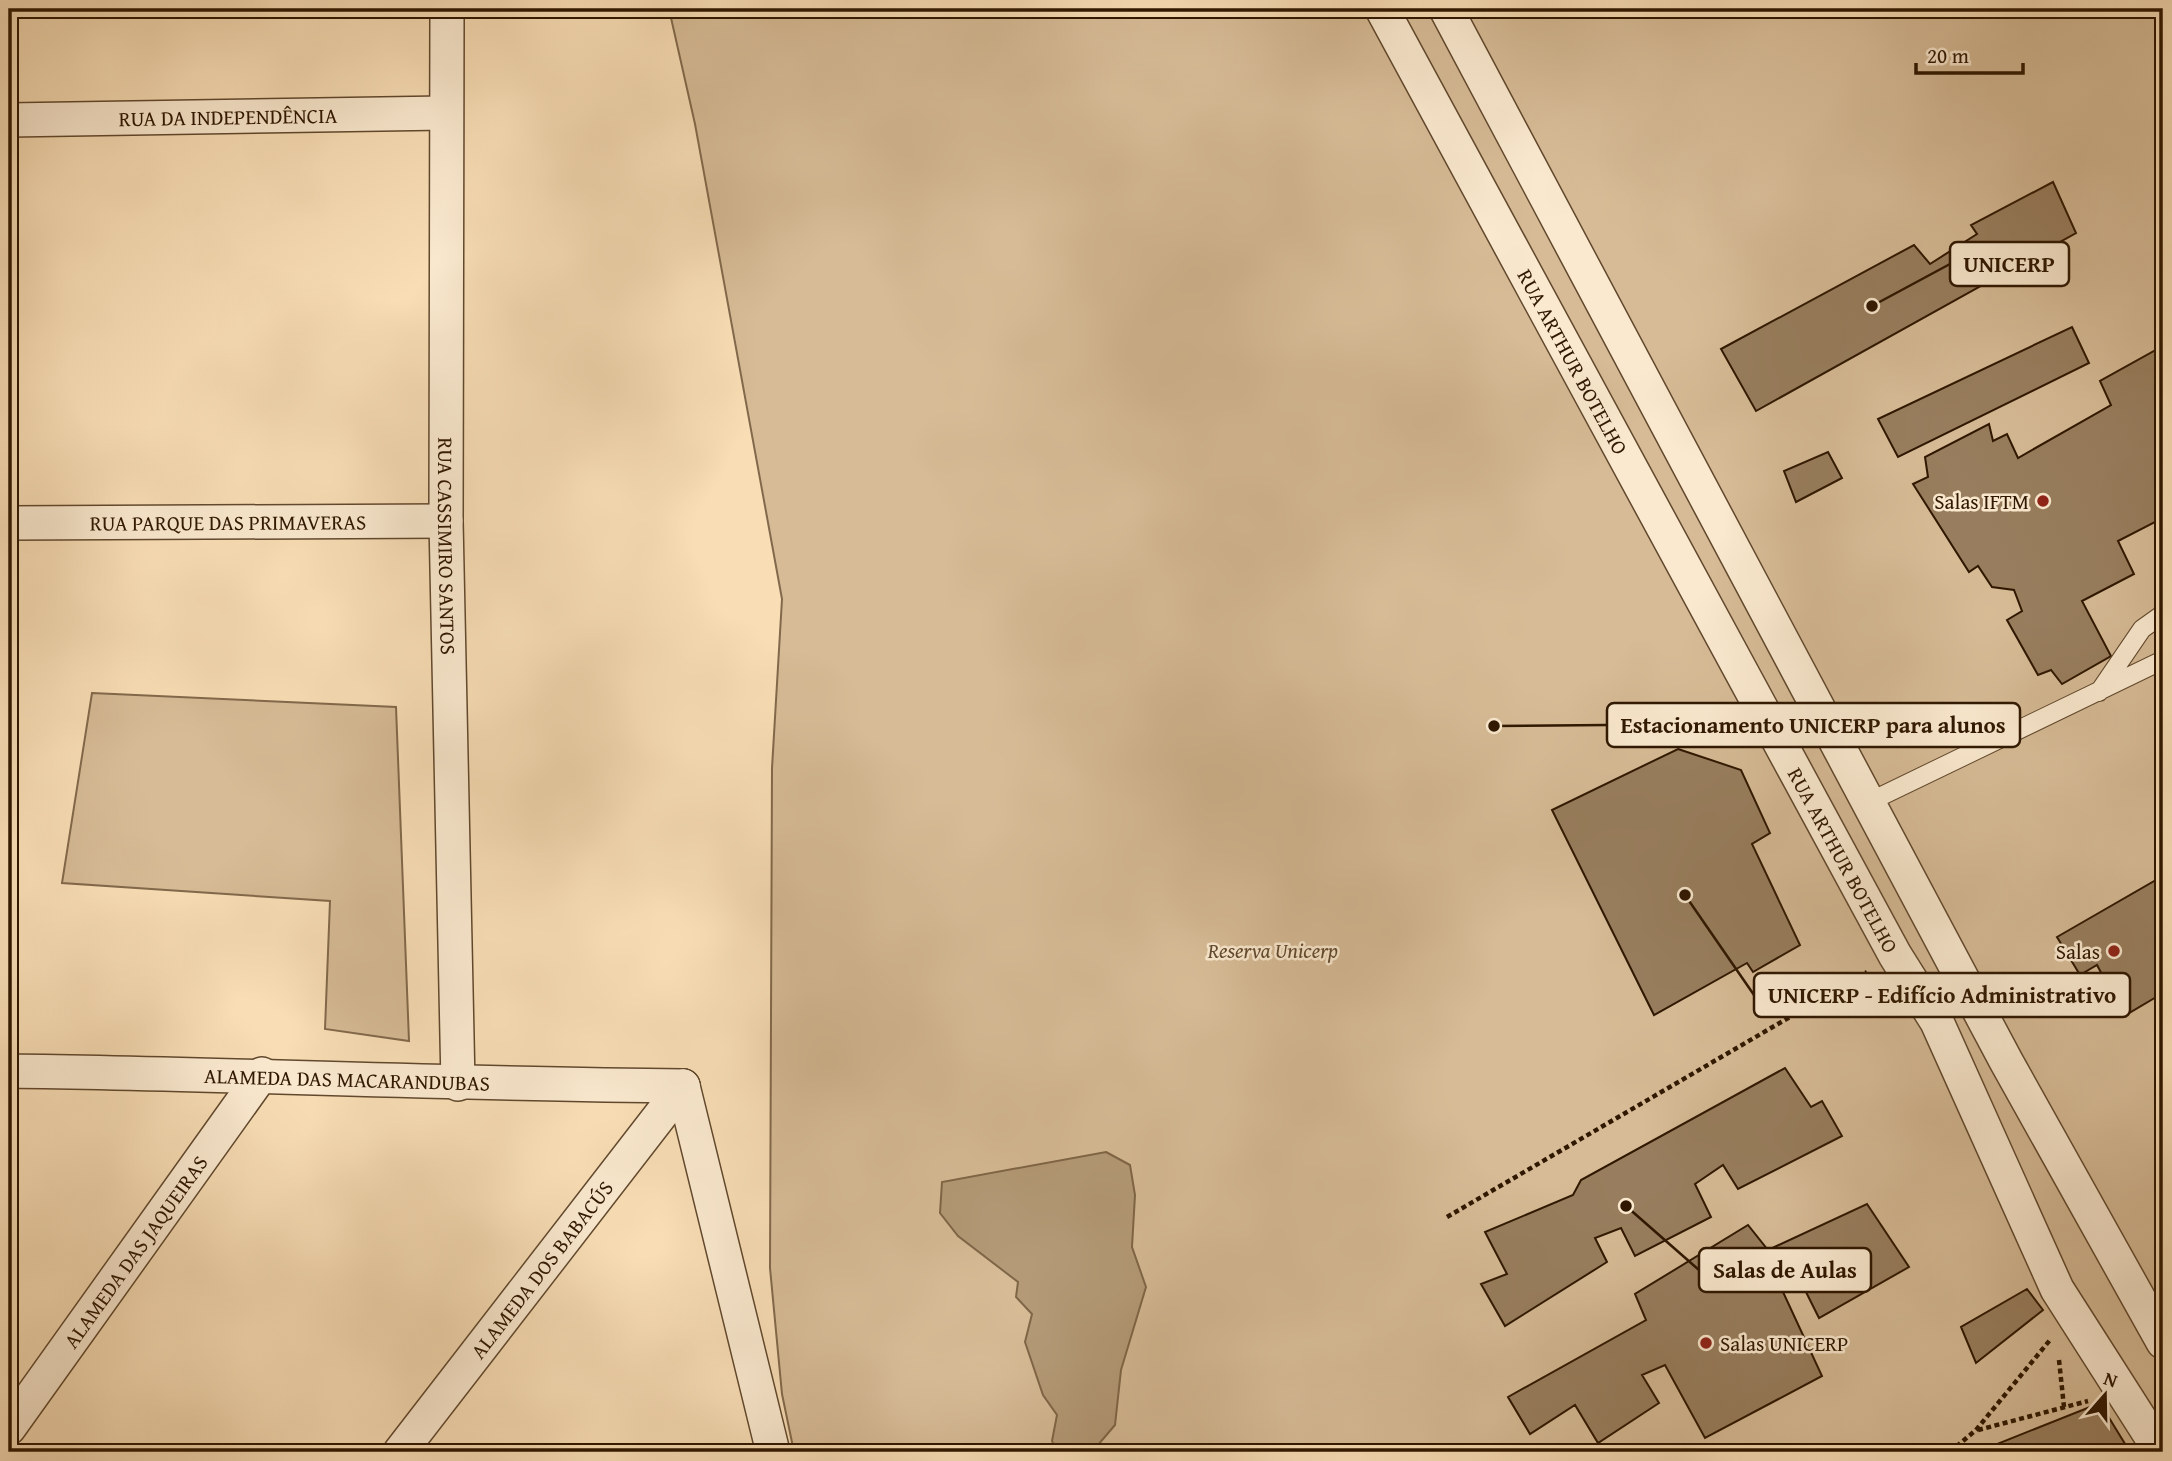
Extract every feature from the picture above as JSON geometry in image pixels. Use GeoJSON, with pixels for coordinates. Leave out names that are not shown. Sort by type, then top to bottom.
{"type":"FeatureCollection","features":[{"type":"Feature","properties":{"kind":"street","name":"RUA CASSIMIRO SANTOS"},"geometry":{"type":"LineString","coordinates":[[446,9],[446,521],[458,1084]]}},
{"type":"Feature","properties":{"kind":"street","name":"RUA ARTHUR BOTELHO"},"geometry":{"type":"LineString","coordinates":[[1382,9],[1895,955],[1937,1022],[2057,1290],[2161,1452]]}},
{"type":"Feature","properties":{"kind":"street"},"geometry":{"type":"LineString","coordinates":[[1446,9],[2006,1061],[2163,1342]]}},
{"type":"Feature","properties":{"kind":"street","name":"RUA DA INDEPENDÊNCIA"},"geometry":{"type":"LineString","coordinates":[[9,120],[445,113]]}},
{"type":"Feature","properties":{"kind":"street","name":"RUA PARQUE DAS PRIMAVERAS"},"geometry":{"type":"LineString","coordinates":[[9,523],[446,521]]}},
{"type":"Feature","properties":{"kind":"street","name":"ALAMEDA DAS MACARANDUBAS"},"geometry":{"type":"LineString","coordinates":[[9,1071],[262,1074],[458,1084],[683,1086]]}},
{"type":"Feature","properties":{"kind":"street","name":"ALAMEDA DAS JAQUEIRAS"},"geometry":{"type":"LineString","coordinates":[[9,1429],[262,1074]]}},
{"type":"Feature","properties":{"kind":"street"},"geometry":{"type":"LineString","coordinates":[[683,1086],[773,1452]]}},
{"type":"Feature","properties":{"kind":"street","name":"ALAMEDA DOS BABACÚS"},"geometry":{"type":"LineString","coordinates":[[400,1452],[683,1086]]}},
{"type":"Feature","properties":{"kind":"lane"},"geometry":{"type":"LineString","coordinates":[[2099,692],[2141,629],[2163,614]]}},
{"type":"Feature","properties":{"kind":"lane"},"geometry":{"type":"LineString","coordinates":[[1869,802],[2163,660]]}},
{"type":"Feature","properties":{"kind":"path"},"geometry":{"type":"LineString","coordinates":[[1447,1217],[1895,955]]}},
{"type":"Feature","properties":{"kind":"path"},"geometry":{"type":"LineString","coordinates":[[1950,1452],[1976,1430],[2057,1331]]}},
{"type":"Feature","properties":{"kind":"path"},"geometry":{"type":"LineString","coordinates":[[1976,1430],[2122,1392]]}},
{"type":"Feature","properties":{"kind":"green space","name":"Reserva Unicerp"},"geometry":{"type":"Polygon","coordinates":[[[669,9],[2163,9],[2163,1452],[794,1452],[782,1394],[770,1268],[772,768],[782,599],[695,124],[669,9]]]}},
{"type":"Feature","properties":{"kind":"green space"},"geometry":{"type":"Polygon","coordinates":[[[92,693],[396,707],[409,1041],[325,1029],[330,901],[62,883],[92,693]]]}},
{"type":"Feature","properties":{"kind":"shaded area"},"geometry":{"type":"Polygon","coordinates":[[[1106,1152],[1130,1165],[1135,1195],[1132,1247],[1146,1287],[1121,1370],[1115,1425],[1092,1452],[1057,1452],[1052,1441],[1057,1415],[1043,1395],[1025,1342],[1032,1314],[1016,1297],[1018,1282],[958,1236],[940,1213],[942,1182],[1106,1152]]]}},
{"type":"Feature","properties":{"kind":"building"},"geometry":{"type":"Polygon","coordinates":[[[2053,182],[2076,233],[1756,411],[1721,349],[1914,245],[1930,264],[1977,234],[1971,225],[2053,182]]]}},
{"type":"Feature","properties":{"kind":"building"},"geometry":{"type":"Polygon","coordinates":[[[2072,327],[2089,363],[1898,457],[1878,419],[2072,327]]]}},
{"type":"Feature","properties":{"kind":"building","name":"Salas IFTM"},"geometry":{"type":"Polygon","coordinates":[[[2163,346],[2163,518],[2118,541],[2134,574],[2082,601],[2111,656],[2062,684],[2051,670],[2038,675],[2007,620],[2022,611],[2014,590],[1992,587],[1978,566],[1969,572],[1913,484],[1928,477],[1925,457],[1989,424],[1993,441],[2007,434],[2018,458],[2111,405],[2100,381],[2163,346]]]}},
{"type":"Feature","properties":{"kind":"building"},"geometry":{"type":"Polygon","coordinates":[[[1828,452],[1842,478],[1796,502],[1784,471],[1828,452]]]}},
{"type":"Feature","properties":{"kind":"building"},"geometry":{"type":"Polygon","coordinates":[[[1678,749],[1741,770],[1770,833],[1752,844],[1800,945],[1753,972],[1747,963],[1654,1015],[1552,810],[1678,749]]]}},
{"type":"Feature","properties":{"kind":"building","name":"Salas"},"geometry":{"type":"Polygon","coordinates":[[[2163,876],[2163,993],[2124,1016],[2097,965],[2080,975],[2057,937],[2163,876]]]}},
{"type":"Feature","properties":{"kind":"building"},"geometry":{"type":"Polygon","coordinates":[[[1785,1068],[1811,1107],[1822,1101],[1842,1136],[1738,1189],[1723,1165],[1695,1184],[1711,1217],[1635,1256],[1621,1228],[1595,1238],[1607,1262],[1505,1326],[1481,1284],[1507,1274],[1485,1232],[1573,1195],[1581,1180],[1785,1068]]]}},
{"type":"Feature","properties":{"kind":"building","name":"Salas UNICERP"},"geometry":{"type":"Polygon","coordinates":[[[1867,1204],[1909,1267],[1819,1318],[1802,1284],[1783,1292],[1822,1376],[1705,1438],[1665,1365],[1642,1375],[1659,1403],[1598,1443],[1575,1405],[1530,1434],[1508,1397],[1646,1320],[1635,1294],[1748,1225],[1768,1250],[1867,1204]]]}},
{"type":"Feature","properties":{"kind":"building"},"geometry":{"type":"Polygon","coordinates":[[[2027,1289],[2043,1310],[1976,1363],[1961,1327],[2027,1289]]]}},
{"type":"Feature","properties":{"kind":"building"},"geometry":{"type":"Polygon","coordinates":[[[2100,1403],[2130,1452],[1986,1452],[1992,1446],[2100,1403]]]}},
{"type":"Feature","properties":{"kind":"place","name":"UNICERP"},"geometry":{"type":"Point","coordinates":[1872,306]}},
{"type":"Feature","properties":{"kind":"place","name":"Salas IFTM"},"geometry":{"type":"Point","coordinates":[2043,501]}},
{"type":"Feature","properties":{"kind":"place","name":"Estacionamento UNICERP para alunos"},"geometry":{"type":"Point","coordinates":[1494,726]}},
{"type":"Feature","properties":{"kind":"place","name":"UNICERP - Edifício Administrativo"},"geometry":{"type":"Point","coordinates":[1685,895]}},
{"type":"Feature","properties":{"kind":"place","name":"Salas"},"geometry":{"type":"Point","coordinates":[2114,951]}},
{"type":"Feature","properties":{"kind":"place","name":"Salas de Aulas"},"geometry":{"type":"Point","coordinates":[1626,1206]}},
{"type":"Feature","properties":{"kind":"place","name":"Salas UNICERP"},"geometry":{"type":"Point","coordinates":[1706,1343]}}]}
